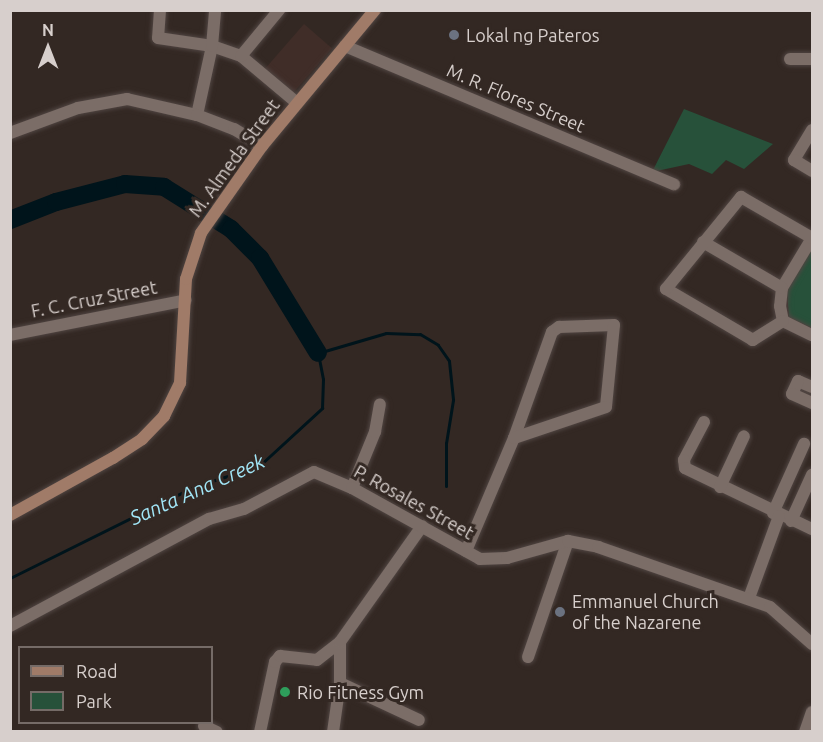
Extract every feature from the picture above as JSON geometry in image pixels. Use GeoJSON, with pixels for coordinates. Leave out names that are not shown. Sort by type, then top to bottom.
{"type":"FeatureCollection","features":[{"type":"Feature","properties":{"kind":"main road","name":"M. Almeda Street"},"geometry":{"type":"LineString","coordinates":[[10,515],[113,458],[156,426],[180,383],[189,262],[201,233],[216,208],[262,146],[375,10]]}},
{"type":"Feature","properties":{"kind":"street"},"geometry":{"type":"LineString","coordinates":[[160,10],[158,38],[212,46],[241,56],[297,103]]}},
{"type":"Feature","properties":{"kind":"street"},"geometry":{"type":"LineString","coordinates":[[197,116],[212,46],[215,10]]}},
{"type":"Feature","properties":{"kind":"street"},"geometry":{"type":"LineString","coordinates":[[241,56],[279,10]]}},
{"type":"Feature","properties":{"kind":"street","name":"M. R. Flores Street"},"geometry":{"type":"LineString","coordinates":[[345,46],[674,183]]}},
{"type":"Feature","properties":{"kind":"street"},"geometry":{"type":"LineString","coordinates":[[790,59],[813,59]]}},
{"type":"Feature","properties":{"kind":"street"},"geometry":{"type":"LineString","coordinates":[[10,133],[109,100],[142,101],[234,129],[262,146]]}},
{"type":"Feature","properties":{"kind":"street"},"geometry":{"type":"LineString","coordinates":[[813,130],[794,160],[813,171]]}},
{"type":"Feature","properties":{"kind":"street"},"geometry":{"type":"LineString","coordinates":[[741,197],[813,238],[782,288],[780,306],[783,321],[753,340],[666,289],[741,197]]}},
{"type":"Feature","properties":{"kind":"street"},"geometry":{"type":"LineString","coordinates":[[703,242],[782,288]]}},
{"type":"Feature","properties":{"kind":"street","name":"F. C. Cruz Street"},"geometry":{"type":"LineString","coordinates":[[10,335],[132,308],[186,300]]}},
{"type":"Feature","properties":{"kind":"street"},"geometry":{"type":"LineString","coordinates":[[783,321],[813,335]]}},
{"type":"Feature","properties":{"kind":"street"},"geometry":{"type":"LineString","coordinates":[[466,551],[514,438],[554,330],[614,325],[606,407],[514,438]]}},
{"type":"Feature","properties":{"kind":"street"},"geometry":{"type":"LineString","coordinates":[[813,387],[798,381],[792,394],[813,403]]}},
{"type":"Feature","properties":{"kind":"street"},"geometry":{"type":"LineString","coordinates":[[352,488],[375,432],[380,404]]}},
{"type":"Feature","properties":{"kind":"street"},"geometry":{"type":"LineString","coordinates":[[704,422],[684,466],[775,523],[791,521],[813,529]]}},
{"type":"Feature","properties":{"kind":"street"},"geometry":{"type":"LineString","coordinates":[[720,487],[744,436]]}},
{"type":"Feature","properties":{"kind":"street"},"geometry":{"type":"LineString","coordinates":[[749,598],[804,444]]}},
{"type":"Feature","properties":{"kind":"street","name":"P. Rosales Street"},"geometry":{"type":"LineString","coordinates":[[10,626],[209,519],[244,509],[314,472],[352,488],[480,559],[494,560],[568,541],[598,546],[749,598],[781,614],[813,644]]}},
{"type":"Feature","properties":{"kind":"street"},"geometry":{"type":"LineString","coordinates":[[791,521],[813,475]]}},
{"type":"Feature","properties":{"kind":"street"},"geometry":{"type":"LineString","coordinates":[[260,732],[275,662],[280,656],[317,660],[339,642],[422,526]]}},
{"type":"Feature","properties":{"kind":"street"},"geometry":{"type":"LineString","coordinates":[[528,657],[568,541]]}},
{"type":"Feature","properties":{"kind":"street"},"geometry":{"type":"LineString","coordinates":[[333,732],[340,683],[339,642]]}},
{"type":"Feature","properties":{"kind":"street"},"geometry":{"type":"LineString","coordinates":[[340,683],[419,720]]}},
{"type":"Feature","properties":{"kind":"street"},"geometry":{"type":"LineString","coordinates":[[806,732],[813,712]]}},
{"type":"Feature","properties":{"kind":"street"},"geometry":{"type":"LineString","coordinates":[[204,726],[217,732]]}},
{"type":"Feature","properties":{"kind":"shaded area"},"geometry":{"type":"Polygon","coordinates":[[[304,24],[332,48],[291,95],[263,71],[304,24]]]}},
{"type":"Feature","properties":{"kind":"green space"},"geometry":{"type":"Polygon","coordinates":[[[684,109],[773,144],[744,169],[726,160],[712,174],[689,164],[652,172],[684,109]]]}},
{"type":"Feature","properties":{"kind":"green space"},"geometry":{"type":"Polygon","coordinates":[[[812,247],[812,328],[789,317],[787,291],[812,247]]]}},
{"type":"Feature","properties":{"kind":"waterway"},"geometry":{"type":"LineString","coordinates":[[10,220],[56,202],[125,184],[164,187],[231,229],[260,258],[318,353]]}},
{"type":"Feature","properties":{"kind":"waterway","name":"Santa Ana Creek"},"geometry":{"type":"LineString","coordinates":[[10,578],[193,487],[259,466],[322,408],[323,379],[318,353],[386,333],[420,334],[438,345],[449,361],[453,400],[446,443],[446,486]]}},
{"type":"Feature","properties":{"kind":"place","name":"Lokal ng Pateros"},"geometry":{"type":"Point","coordinates":[454,35]}},
{"type":"Feature","properties":{"kind":"place","name":"Emmanuel Church of the Nazarene"},"geometry":{"type":"Point","coordinates":[560,612]}},
{"type":"Feature","properties":{"kind":"place","name":"Rio Fitness Gym"},"geometry":{"type":"Point","coordinates":[285,692]}}]}
